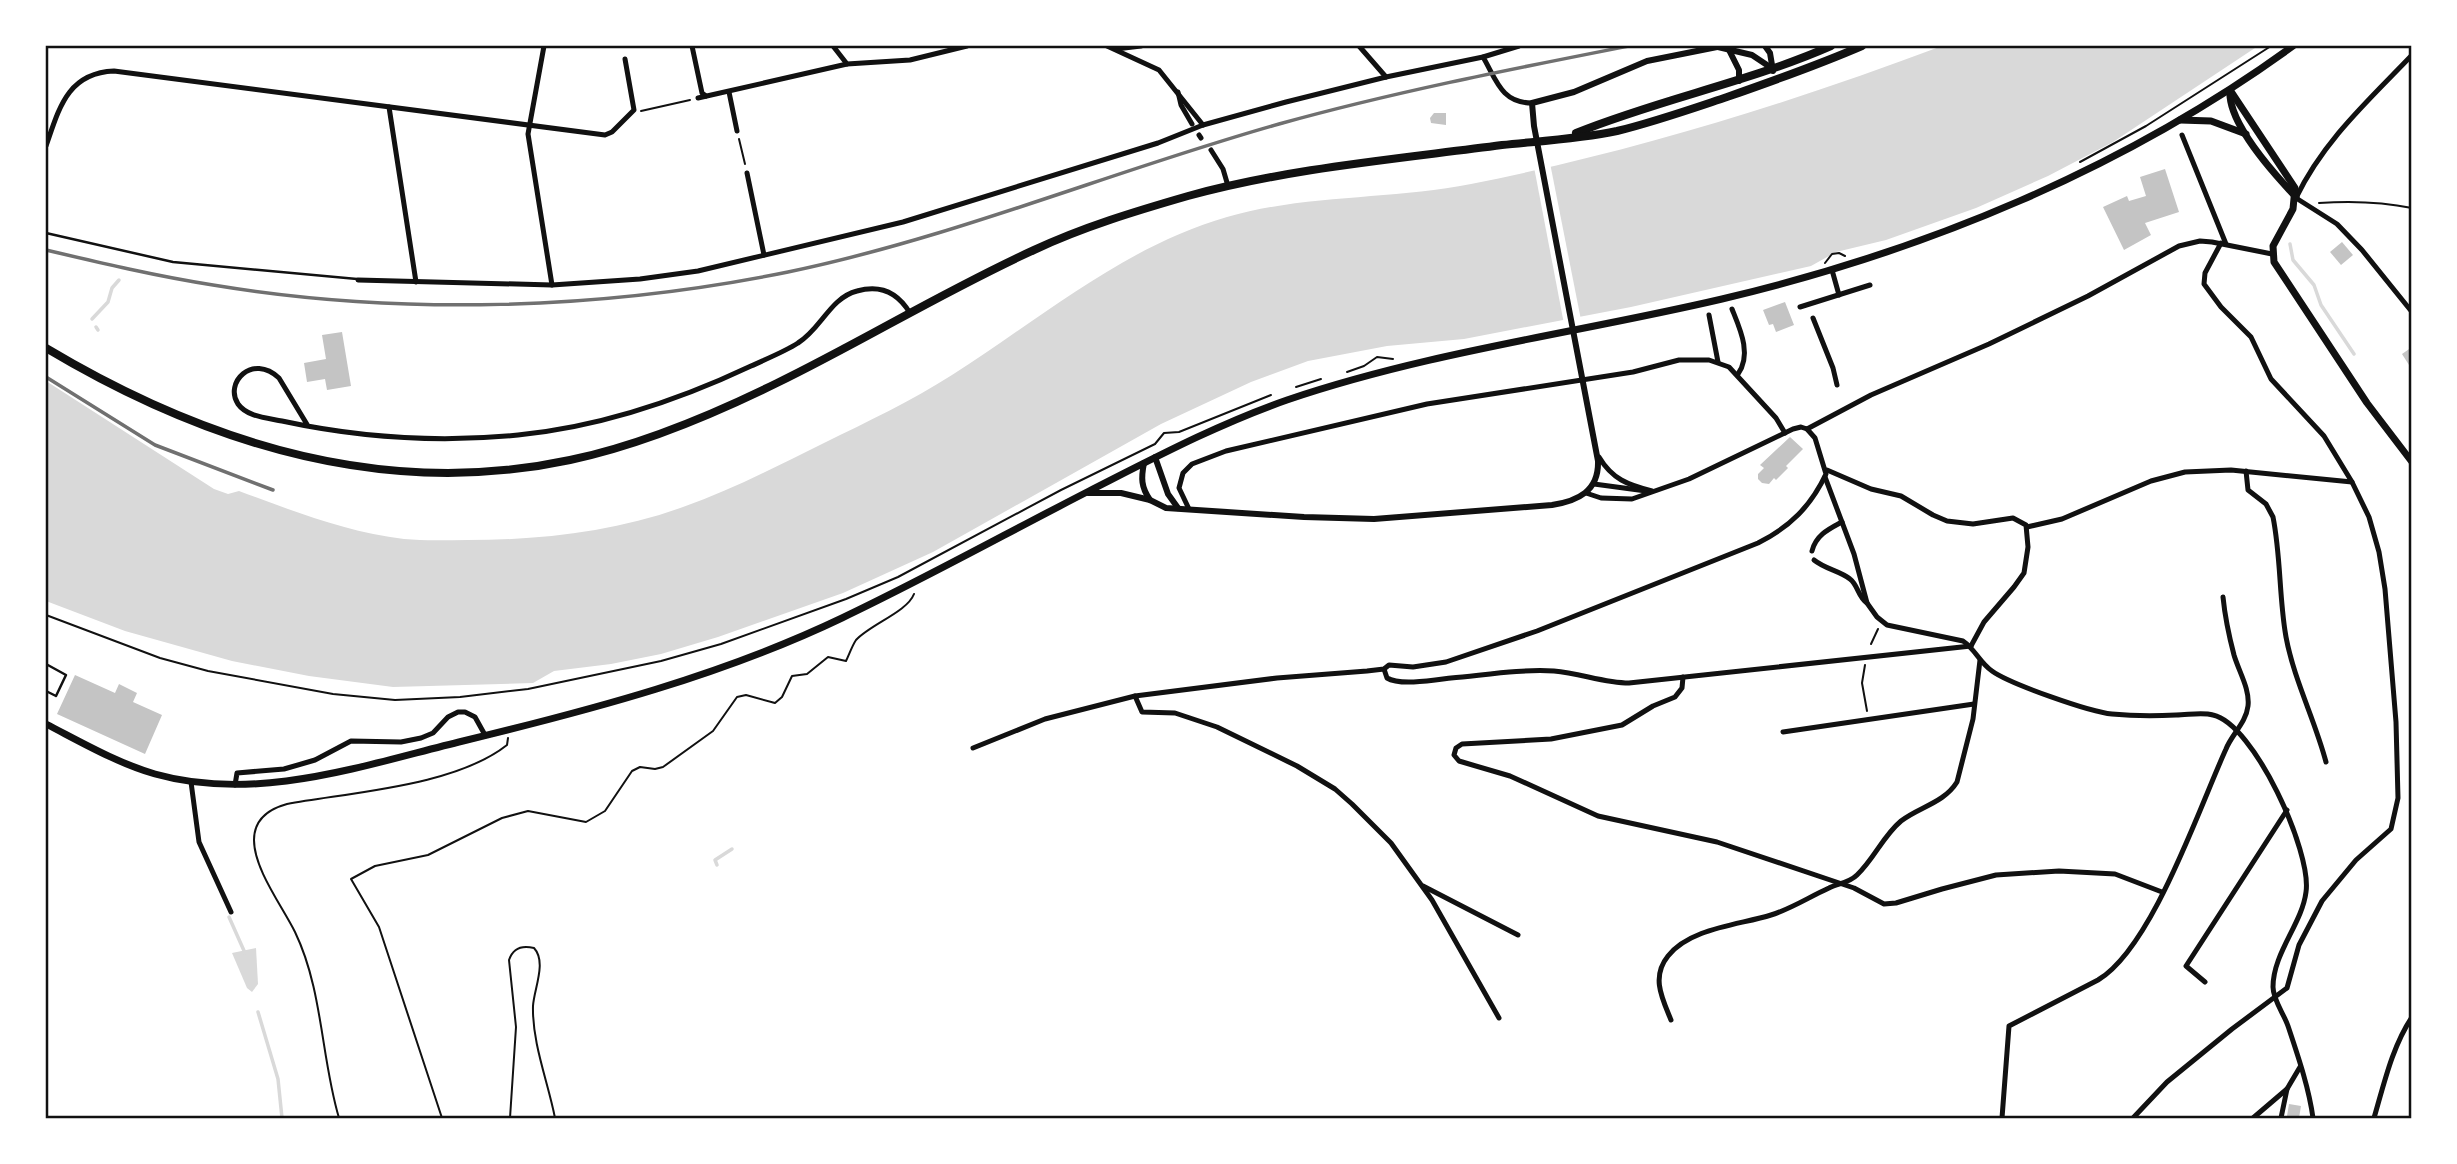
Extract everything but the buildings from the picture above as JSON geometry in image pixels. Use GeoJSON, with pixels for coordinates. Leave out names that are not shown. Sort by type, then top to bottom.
{"type":"FeatureCollection","features":[{"type":"Feature","properties":{"kind":"main road"},"geometry":{"type":"LineString","coordinates":[[1563,138],[1616,117],[1773,69],[1831,46]]}},
{"type":"Feature","properties":{"kind":"main road"},"geometry":{"type":"LineString","coordinates":[[46,348],[86,372],[169,412],[265,448],[299,457],[399,472],[446,473],[545,465],[588,456],[697,419],[775,384],[1048,244],[1113,219],[1228,186],[1284,176],[1612,132],[1667,118],[1862,46]]}},
{"type":"Feature","properties":{"kind":"main road"},"geometry":{"type":"LineString","coordinates":[[46,723],[140,769],[191,782],[235,785],[297,780],[485,736],[712,670],[833,622],[913,584],[1155,457],[1261,410],[1370,375],[1448,355],[1715,300],[1832,270],[1991,212],[2126,150],[2230,90],[2292,46]]}},
{"type":"Feature","properties":{"kind":"main road"},"geometry":{"type":"LineString","coordinates":[[2230,90],[2231,110],[2246,134],[2296,198]]}},
{"type":"Feature","properties":{"kind":"main road"},"geometry":{"type":"LineString","coordinates":[[2230,90],[2295,188],[2296,198],[2291,214],[2275,240],[2272,254],[2278,268],[2346,372],[2412,462]]}},
{"type":"Feature","properties":{"kind":"main road"},"geometry":{"type":"LineString","coordinates":[[2179,120],[2211,121],[2246,134]]}},
{"type":"Feature","properties":{"kind":"street"},"geometry":{"type":"LineString","coordinates":[[544,46],[528,134],[552,285]]}},
{"type":"Feature","properties":{"kind":"street"},"geometry":{"type":"LineString","coordinates":[[692,46],[702,93],[706,96]]}},
{"type":"Feature","properties":{"kind":"street"},"geometry":{"type":"LineString","coordinates":[[833,46],[847,64]]}},
{"type":"Feature","properties":{"kind":"street"},"geometry":{"type":"LineString","coordinates":[[698,98],[847,64],[909,60],[967,46]]}},
{"type":"Feature","properties":{"kind":"street"},"geometry":{"type":"LineString","coordinates":[[1107,46],[1159,70],[1203,125]]}},
{"type":"Feature","properties":{"kind":"street"},"geometry":{"type":"LineString","coordinates":[[1114,49],[1141,46]]}},
{"type":"Feature","properties":{"kind":"street"},"geometry":{"type":"LineString","coordinates":[[1359,46],[1386,77]]}},
{"type":"Feature","properties":{"kind":"street"},"geometry":{"type":"LineString","coordinates":[[358,280],[552,285],[670,276],[903,222],[1158,143],[1203,125],[1386,77],[1483,57],[1519,46]]}},
{"type":"Feature","properties":{"kind":"street"},"geometry":{"type":"LineString","coordinates":[[1765,46],[1770,53],[1777,79]]}},
{"type":"Feature","properties":{"kind":"street"},"geometry":{"type":"LineString","coordinates":[[1483,57],[1507,96],[1520,103],[1532,103],[1574,92],[1647,61],[1723,47],[1752,55],[1773,69]]}},
{"type":"Feature","properties":{"kind":"street"},"geometry":{"type":"LineString","coordinates":[[1723,47],[1739,70],[1739,80]]}},
{"type":"Feature","properties":{"kind":"street"},"geometry":{"type":"LineString","coordinates":[[2412,55],[2340,130],[2303,183],[2296,198],[2337,224],[2362,250],[2412,312]]}},
{"type":"Feature","properties":{"kind":"street"},"geometry":{"type":"LineString","coordinates":[[46,146],[59,108],[69,91],[91,76],[114,71],[605,135],[633,113],[634,102],[625,59]]}},
{"type":"Feature","properties":{"kind":"street"},"geometry":{"type":"LineString","coordinates":[[729,92],[737,131]]}},
{"type":"Feature","properties":{"kind":"street"},"geometry":{"type":"LineString","coordinates":[[1178,92],[1181,105],[1192,124]]}},
{"type":"Feature","properties":{"kind":"street"},"geometry":{"type":"LineString","coordinates":[[1086,493],[1121,493],[1150,500],[1160,506],[1189,509],[1374,519],[1552,505],[1586,493],[1594,485],[1598,467],[1597,454],[1532,103]]}},
{"type":"Feature","properties":{"kind":"street"},"geometry":{"type":"LineString","coordinates":[[390,107],[416,282]]}},
{"type":"Feature","properties":{"kind":"street"},"geometry":{"type":"LineString","coordinates":[[2133,1118],[2167,1082],[2287,988],[2299,945],[2322,901],[2356,860],[2391,830],[2398,787],[2396,722],[2383,574],[2369,517],[2353,482],[2324,436],[2272,379],[2251,337],[2221,307],[2204,284],[2205,273],[2223,243],[2182,135]]}},
{"type":"Feature","properties":{"kind":"street"},"geometry":{"type":"LineString","coordinates":[[1211,150],[1223,169],[1228,186]]}},
{"type":"Feature","properties":{"kind":"street"},"geometry":{"type":"LineString","coordinates":[[747,173],[764,255]]}},
{"type":"Feature","properties":{"kind":"street"},"geometry":{"type":"LineString","coordinates":[[1807,429],[1845,404],[2047,316],[2183,244],[2200,241],[2223,243],[2272,254]]}},
{"type":"Feature","properties":{"kind":"street"},"geometry":{"type":"LineString","coordinates":[[1832,270],[1839,295]]}},
{"type":"Feature","properties":{"kind":"street"},"geometry":{"type":"LineString","coordinates":[[1800,307],[1870,285]]}},
{"type":"Feature","properties":{"kind":"street"},"geometry":{"type":"LineString","coordinates":[[309,426],[279,378],[272,372],[266,368],[256,368],[246,371],[240,377],[236,385],[236,399],[246,412],[309,426],[364,435],[454,439],[513,436],[552,430],[664,402],[707,386],[801,341],[836,302],[856,291],[873,289],[892,293],[902,300],[910,313]]}},
{"type":"Feature","properties":{"kind":"street"},"geometry":{"type":"LineString","coordinates":[[1732,309],[1744,345],[1745,358],[1738,374]]}},
{"type":"Feature","properties":{"kind":"street"},"geometry":{"type":"LineString","coordinates":[[1709,315],[1718,362]]}},
{"type":"Feature","properties":{"kind":"street"},"geometry":{"type":"LineString","coordinates":[[1813,318],[1837,385]]}},
{"type":"Feature","properties":{"kind":"street"},"geometry":{"type":"LineString","coordinates":[[1189,509],[1179,488],[1179,480],[1187,468],[1226,452],[1377,415],[1488,393],[1627,373],[1693,358],[1718,362],[1738,374],[1776,418],[1784,433]]}},
{"type":"Feature","properties":{"kind":"street"},"geometry":{"type":"LineString","coordinates":[[973,748],[1045,719],[1135,696],[1384,668],[1390,665],[1413,667],[1437,664],[1483,651],[1778,533],[1794,520],[1825,477],[1827,470],[1814,436],[1807,429],[1798,428],[1689,479],[1632,499],[1601,498],[1586,493]]}},
{"type":"Feature","properties":{"kind":"street"},"geometry":{"type":"LineString","coordinates":[[1597,454],[1606,470],[1615,478],[1652,491]]}},
{"type":"Feature","properties":{"kind":"street"},"geometry":{"type":"LineString","coordinates":[[1155,457],[1168,494],[1178,508]]}},
{"type":"Feature","properties":{"kind":"street"},"geometry":{"type":"LineString","coordinates":[[1144,463],[1141,479],[1143,489],[1150,500]]}},
{"type":"Feature","properties":{"kind":"street"},"geometry":{"type":"LineString","coordinates":[[1827,470],[1871,489],[1901,496],[1926,512],[1947,521],[1973,524],[2011,518],[2019,520],[2027,527],[2028,547],[2024,573],[1986,618],[1971,646]]}},
{"type":"Feature","properties":{"kind":"street"},"geometry":{"type":"LineString","coordinates":[[2027,527],[2062,519],[2134,488],[2176,473],[2196,470],[2246,471],[2353,482]]}},
{"type":"Feature","properties":{"kind":"street"},"geometry":{"type":"LineString","coordinates":[[2246,471],[2248,490],[2266,504],[2273,517],[2286,637],[2326,762]]}},
{"type":"Feature","properties":{"kind":"street"},"geometry":{"type":"LineString","coordinates":[[1825,477],[1854,554],[1867,603]]}},
{"type":"Feature","properties":{"kind":"street"},"geometry":{"type":"LineString","coordinates":[[1594,485],[1629,491],[1652,491]]}},
{"type":"Feature","properties":{"kind":"street"},"geometry":{"type":"LineString","coordinates":[[1812,551],[1821,534],[1842,522]]}},
{"type":"Feature","properties":{"kind":"street"},"geometry":{"type":"LineString","coordinates":[[1814,560],[1851,579],[1863,600],[1883,623],[1959,640],[1971,646],[1980,660],[2001,676],[2091,709],[2114,714],[2213,715],[2224,720],[2236,732],[2274,784],[2287,810],[2306,871],[2306,894],[2274,981],[2275,996],[2288,1025],[2313,1118]]}},
{"type":"Feature","properties":{"kind":"street"},"geometry":{"type":"LineString","coordinates":[[2002,1118],[2009,1026],[2109,974],[2125,957],[2162,892],[2227,746],[2247,713],[2248,699],[2234,657],[2224,615],[2223,597]]}},
{"type":"Feature","properties":{"kind":"street"},"geometry":{"type":"LineString","coordinates":[[1384,668],[1388,679],[1399,681],[1540,671],[1565,672],[1617,683],[1971,646]]}},
{"type":"Feature","properties":{"kind":"street"},"geometry":{"type":"LineString","coordinates":[[1671,1020],[1658,979],[1661,967],[1672,951],[1697,936],[1772,915],[1850,881],[1902,821],[1942,798],[1954,786],[1972,725],[1980,660]]}},
{"type":"Feature","properties":{"kind":"street"},"geometry":{"type":"LineString","coordinates":[[1683,677],[1679,695],[1648,708],[1622,725],[1551,739],[1462,744],[1456,748],[1454,755],[1459,761],[1510,776],[1604,818],[1711,840],[1842,883],[1890,904],[1984,878],[2059,871],[2115,874],[2162,892]]}},
{"type":"Feature","properties":{"kind":"street"},"geometry":{"type":"LineString","coordinates":[[1135,696],[1142,712],[1175,713],[1206,722],[1297,766],[1335,789],[1352,804],[1391,844],[1437,908],[1499,1018]]}},
{"type":"Feature","properties":{"kind":"street"},"geometry":{"type":"LineString","coordinates":[[1783,732],[1974,704]]}},
{"type":"Feature","properties":{"kind":"street"},"geometry":{"type":"LineString","coordinates":[[235,785],[237,774],[284,769],[315,760],[351,741],[401,742],[421,738],[433,733],[448,717],[458,712],[475,717],[485,736]]}},
{"type":"Feature","properties":{"kind":"street"},"geometry":{"type":"LineString","coordinates":[[191,782],[199,842],[231,912]]}},
{"type":"Feature","properties":{"kind":"street"},"geometry":{"type":"LineString","coordinates":[[2205,982],[2186,966],[2287,810]]}},
{"type":"Feature","properties":{"kind":"street"},"geometry":{"type":"LineString","coordinates":[[1420,885],[1518,934]]}},
{"type":"Feature","properties":{"kind":"street"},"geometry":{"type":"LineString","coordinates":[[2374,1118],[2389,1064],[2412,1017]]}},
{"type":"Feature","properties":{"kind":"street"},"geometry":{"type":"LineString","coordinates":[[2281,1118],[2287,1089],[2300,1067]]}},
{"type":"Feature","properties":{"kind":"street"},"geometry":{"type":"LineString","coordinates":[[2253,1118],[2287,1089]]}},
{"type":"Feature","properties":{"kind":"lane"},"geometry":{"type":"LineString","coordinates":[[46,233],[173,262],[358,280]]}},
{"type":"Feature","properties":{"kind":"lane"},"geometry":{"type":"LineString","coordinates":[[46,664],[66,675],[56,696],[46,691]]}},
{"type":"Feature","properties":{"kind":"path"},"geometry":{"type":"LineString","coordinates":[[2071,166],[2122,140],[2271,46]]}},
{"type":"Feature","properties":{"kind":"path"},"geometry":{"type":"LineString","coordinates":[[633,113],[698,98]]}},
{"type":"Feature","properties":{"kind":"path"},"geometry":{"type":"LineString","coordinates":[[737,131],[747,173]]}},
{"type":"Feature","properties":{"kind":"path"},"geometry":{"type":"LineString","coordinates":[[2319,203],[2355,201],[2412,208]]}},
{"type":"Feature","properties":{"kind":"path"},"geometry":{"type":"LineString","coordinates":[[1825,263],[1828,256],[1834,253],[1845,257]]}},
{"type":"Feature","properties":{"kind":"path"},"geometry":{"type":"LineString","coordinates":[[46,615],[160,658],[208,671],[333,694],[395,700],[460,697],[528,689],[661,662],[721,644],[846,599],[898,578],[1061,490],[1155,444],[1164,433],[1179,432]]}},
{"type":"Feature","properties":{"kind":"path"},"geometry":{"type":"LineString","coordinates":[[442,1118],[379,927],[351,879],[375,866],[428,855],[502,818],[528,811],[586,822],[605,810],[632,771],[663,767],[676,759],[713,731],[732,703],[741,695],[775,703],[782,697],[792,676],[807,674],[828,657],[846,661],[856,640],[910,602],[914,596],[913,584]]}},
{"type":"Feature","properties":{"kind":"path"},"geometry":{"type":"LineString","coordinates":[[1871,644],[1874,634],[1883,623]]}},
{"type":"Feature","properties":{"kind":"path"},"geometry":{"type":"LineString","coordinates":[[1863,713],[1868,709],[1862,683],[1866,664]]}},
{"type":"Feature","properties":{"kind":"path"},"geometry":{"type":"LineString","coordinates":[[340,1118],[328,1080],[310,977],[300,943],[259,860],[254,839],[258,823],[270,810],[287,804],[456,772],[487,758],[507,745],[507,730]]}},
{"type":"Feature","properties":{"kind":"path"},"geometry":{"type":"LineString","coordinates":[[510,1118],[516,1027],[509,965],[512,953],[517,948],[525,947],[536,950],[539,957],[533,1018],[555,1118]]}},
{"type":"Feature","properties":{"kind":"shaded area"},"geometry":{"type":"Polygon","coordinates":[[[1942,46],[2258,46],[2113,142],[2048,176],[1976,208],[1886,240],[1836,252],[1811,266],[1631,307],[1464,339],[1387,346],[1308,361],[1251,382],[1161,424],[933,552],[843,593],[661,654],[554,671],[533,683],[393,687],[309,676],[232,661],[125,631],[46,601],[46,381],[214,489],[228,494],[239,491],[341,526],[404,539],[495,540],[577,533],[657,516],[719,493],[772,469],[921,394],[1118,265],[1190,230],[1227,217],[1288,204],[1441,189],[1591,157],[1768,107],[1942,46]]]}},
{"type":"Feature","properties":{"kind":"shaded area"},"geometry":{"type":"Polygon","coordinates":[[[256,948],[258,984],[252,992],[247,988],[232,953],[256,948]]]}},
{"type":"Feature","properties":{"kind":"pier"},"geometry":{"type":"Polygon","coordinates":[[[1550,163],[1581,320],[1564,324],[1534,167],[1550,163]]]}},
{"type":"Feature","properties":{"kind":"waterway"},"geometry":{"type":"LineString","coordinates":[[2290,244],[2293,260],[2314,285],[2321,305],[2354,354]]}},
{"type":"Feature","properties":{"kind":"waterway"},"geometry":{"type":"LineString","coordinates":[[92,319],[108,302],[112,288],[119,280]]}},
{"type":"Feature","properties":{"kind":"waterway"},"geometry":{"type":"LineString","coordinates":[[717,865],[715,860],[732,849]]}},
{"type":"Feature","properties":{"kind":"waterway"},"geometry":{"type":"LineString","coordinates":[[229,917],[245,953]]}},
{"type":"Feature","properties":{"kind":"waterway"},"geometry":{"type":"LineString","coordinates":[[258,1012],[278,1079],[282,1118]]}},
{"type":"Feature","properties":{"kind":"railway"},"geometry":{"type":"LineString","coordinates":[[46,250],[213,285],[284,295],[428,305],[573,301],[717,285],[788,272],[913,241],[1218,142],[1322,112],[1497,72],[1629,46]]}},
{"type":"Feature","properties":{"kind":"railway"},"geometry":{"type":"LineString","coordinates":[[46,377],[155,445],[273,490]]}}]}
